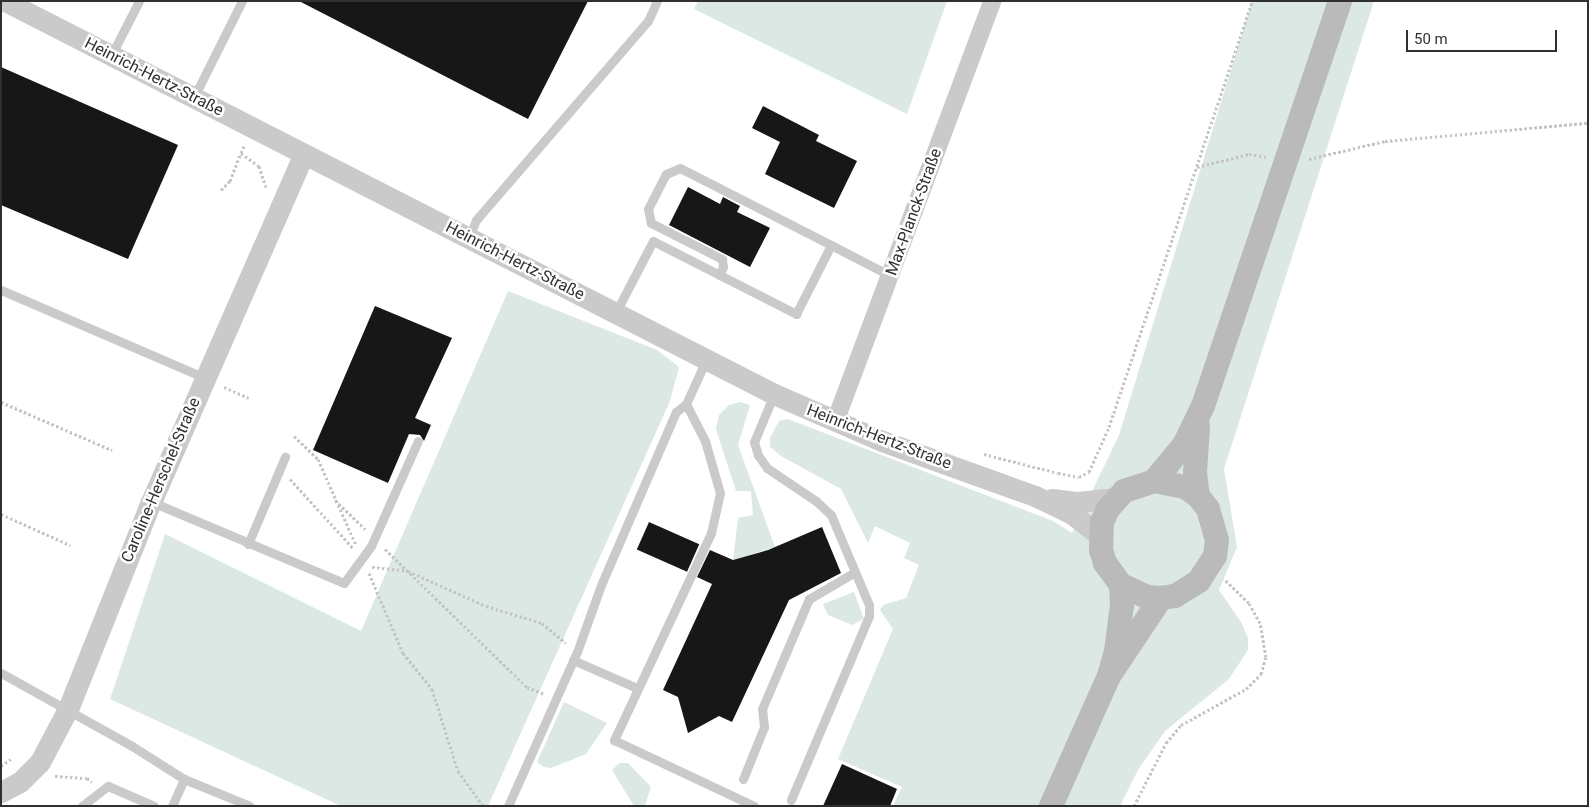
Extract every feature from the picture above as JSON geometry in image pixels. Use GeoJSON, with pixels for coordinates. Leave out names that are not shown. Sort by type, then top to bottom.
{"type":"FeatureCollection","features":[{"type":"Feature","properties":{"kind":"main road"},"geometry":{"type":"LineString","coordinates":[[1154,481],[1184,445],[1203,406],[1340,1]]}},
{"type":"Feature","properties":{"kind":"main road"},"geometry":{"type":"LineString","coordinates":[[1198,496],[1195,449],[1203,406]]}},
{"type":"Feature","properties":{"kind":"main road"},"geometry":{"type":"LineString","coordinates":[[1154,481],[1170,482],[1198,496],[1208,509],[1217,540],[1208,570],[1188,590],[1161,598],[1140,595],[1122,585],[1105,563],[1100,536],[1105,516],[1116,498],[1134,486],[1154,481]]}},
{"type":"Feature","properties":{"kind":"main road"},"geometry":{"type":"LineString","coordinates":[[1109,676],[1121,626],[1122,585]]}},
{"type":"Feature","properties":{"kind":"main road"},"geometry":{"type":"LineString","coordinates":[[1051,806],[1109,676],[1161,598]]}},
{"type":"Feature","properties":{"kind":"street","name":"Heinrich-Hertz-Straße"},"geometry":{"type":"LineString","coordinates":[[5,1],[774,394],[835,422],[1035,496],[1072,514],[1100,536]]}},
{"type":"Feature","properties":{"kind":"street","name":"Max-Planck-Straße"},"geometry":{"type":"LineString","coordinates":[[835,422],[992,1]]}},
{"type":"Feature","properties":{"kind":"street","name":"Caroline-Herschel-Straße"},"geometry":{"type":"LineString","coordinates":[[1,792],[20,782],[40,762],[68,709],[151,502],[304,154]]}},
{"type":"Feature","properties":{"kind":"street","name":"Heinrich-Hertz-Straße"},"geometry":{"type":"LineString","coordinates":[[1035,496],[1078,502],[1116,498]]}},
{"type":"Feature","properties":{"kind":"lane"},"geometry":{"type":"LineString","coordinates":[[112,54],[139,1]]}},
{"type":"Feature","properties":{"kind":"lane"},"geometry":{"type":"LineString","coordinates":[[194,97],[242,1]]}},
{"type":"Feature","properties":{"kind":"lane"},"geometry":{"type":"LineString","coordinates":[[469,238],[476,220],[648,22],[657,1]]}},
{"type":"Feature","properties":{"kind":"lane"},"geometry":{"type":"LineString","coordinates":[[719,275],[723,267],[722,259],[651,223],[648,209],[666,174],[680,168],[891,276]]}},
{"type":"Feature","properties":{"kind":"lane"},"geometry":{"type":"LineString","coordinates":[[616,312],[653,241],[796,314],[831,245]]}},
{"type":"Feature","properties":{"kind":"lane"},"geometry":{"type":"LineString","coordinates":[[1,290],[205,378]]}},
{"type":"Feature","properties":{"kind":"lane"},"geometry":{"type":"LineString","coordinates":[[508,806],[575,656],[620,540],[676,412],[686,404],[707,359]]}},
{"type":"Feature","properties":{"kind":"lane"},"geometry":{"type":"LineString","coordinates":[[774,394],[754,442],[758,455],[767,468],[816,500],[831,515],[868,604],[869,616],[791,800]]}},
{"type":"Feature","properties":{"kind":"lane"},"geometry":{"type":"LineString","coordinates":[[686,404],[705,441],[720,493],[711,533],[614,740],[754,806]]}},
{"type":"Feature","properties":{"kind":"lane"},"geometry":{"type":"LineString","coordinates":[[151,502],[344,583],[374,538],[418,441]]}},
{"type":"Feature","properties":{"kind":"lane"},"geometry":{"type":"LineString","coordinates":[[248,544],[284,457]]}},
{"type":"Feature","properties":{"kind":"lane"},"geometry":{"type":"LineString","coordinates":[[743,779],[764,727],[762,710],[809,599],[855,572]]}},
{"type":"Feature","properties":{"kind":"lane"},"geometry":{"type":"LineString","coordinates":[[575,656],[638,688]]}},
{"type":"Feature","properties":{"kind":"lane"},"geometry":{"type":"LineString","coordinates":[[1,673],[68,709],[184,779],[250,806]]}},
{"type":"Feature","properties":{"kind":"lane"},"geometry":{"type":"LineString","coordinates":[[172,806],[184,779]]}},
{"type":"Feature","properties":{"kind":"lane"},"geometry":{"type":"LineString","coordinates":[[82,806],[101,789],[108,786],[154,806]]}},
{"type":"Feature","properties":{"kind":"path"},"geometry":{"type":"LineString","coordinates":[[976,452],[1079,477],[1088,472],[1109,428],[1252,1]]}},
{"type":"Feature","properties":{"kind":"path"},"geometry":{"type":"LineString","coordinates":[[1197,167],[1249,154],[1287,161],[1324,158],[1385,141],[1588,123]]}},
{"type":"Feature","properties":{"kind":"path"},"geometry":{"type":"LineString","coordinates":[[222,190],[230,181],[241,153]]}},
{"type":"Feature","properties":{"kind":"path"},"geometry":{"type":"LineString","coordinates":[[205,378],[249,398]]}},
{"type":"Feature","properties":{"kind":"path"},"geometry":{"type":"LineString","coordinates":[[1,402],[112,450]]}},
{"type":"Feature","properties":{"kind":"path"},"geometry":{"type":"LineString","coordinates":[[294,436],[318,459],[333,498],[362,558]]}},
{"type":"Feature","properties":{"kind":"path"},"geometry":{"type":"LineString","coordinates":[[280,467],[308,502],[362,558]]}},
{"type":"Feature","properties":{"kind":"path"},"geometry":{"type":"LineString","coordinates":[[333,498],[527,687],[556,699]]}},
{"type":"Feature","properties":{"kind":"path"},"geometry":{"type":"LineString","coordinates":[[1,514],[70,545]]}},
{"type":"Feature","properties":{"kind":"path"},"geometry":{"type":"LineString","coordinates":[[483,806],[458,771],[432,689],[403,653],[366,567],[408,571],[486,606],[542,623],[575,656]]}},
{"type":"Feature","properties":{"kind":"path"},"geometry":{"type":"LineString","coordinates":[[1134,806],[1166,743],[1182,725],[1246,689],[1261,674],[1266,658],[1260,623],[1249,603],[1235,588],[1208,570]]}},
{"type":"Feature","properties":{"kind":"path"},"geometry":{"type":"LineString","coordinates":[[40,762],[58,778],[87,778],[101,789]]}},
{"type":"Feature","properties":{"kind":"shaded area"},"geometry":{"type":"Polygon","coordinates":[[[698,1],[947,1],[907,114],[694,9],[698,1]]]}},
{"type":"Feature","properties":{"kind":"shaded area"},"geometry":{"type":"Polygon","coordinates":[[[1252,1],[1374,1],[1224,469],[1237,547],[1219,590],[1241,622],[1248,638],[1248,650],[1229,679],[1165,731],[1138,770],[1120,806],[893,806],[902,787],[838,759],[893,629],[880,610],[883,605],[906,598],[919,565],[904,558],[910,543],[875,526],[868,543],[841,489],[781,456],[770,447],[770,438],[779,421],[788,419],[1053,521],[1072,533],[1119,435],[1252,1]]]}},
{"type":"Feature","properties":{"kind":"shaded area"},"geometry":{"type":"Polygon","coordinates":[[[508,291],[657,350],[679,367],[670,401],[488,806],[341,806],[110,699],[165,534],[361,631],[508,291]]]}},
{"type":"Feature","properties":{"kind":"shaded area"},"geometry":{"type":"Polygon","coordinates":[[[740,402],[750,405],[738,445],[775,547],[733,560],[738,518],[753,515],[751,491],[736,491],[716,429],[719,415],[729,405],[740,402]]]}},
{"type":"Feature","properties":{"kind":"shaded area"},"geometry":{"type":"Polygon","coordinates":[[[854,592],[864,619],[852,625],[828,615],[823,604],[854,592]]]}},
{"type":"Feature","properties":{"kind":"shaded area"},"geometry":{"type":"Polygon","coordinates":[[[564,702],[607,723],[586,754],[551,768],[544,767],[537,762],[564,702]]]}},
{"type":"Feature","properties":{"kind":"shaded area"},"geometry":{"type":"Polygon","coordinates":[[[620,763],[628,763],[651,787],[645,805],[634,806],[612,770],[620,763]]]}},
{"type":"Feature","properties":{"kind":"building"},"geometry":{"type":"Polygon","coordinates":[[[299,1],[588,1],[528,119],[299,1]]]}},
{"type":"Feature","properties":{"kind":"building"},"geometry":{"type":"Polygon","coordinates":[[[1,67],[178,145],[128,259],[1,205],[1,67]]]}},
{"type":"Feature","properties":{"kind":"building"},"geometry":{"type":"Polygon","coordinates":[[[763,106],[819,135],[816,141],[857,161],[834,208],[765,174],[780,142],[752,128],[763,106]]]}},
{"type":"Feature","properties":{"kind":"building"},"geometry":{"type":"Polygon","coordinates":[[[688,187],[720,204],[723,197],[740,206],[737,212],[770,228],[750,267],[669,225],[688,187]]]}},
{"type":"Feature","properties":{"kind":"building"},"geometry":{"type":"Polygon","coordinates":[[[375,306],[452,338],[415,418],[431,425],[424,441],[420,435],[409,434],[388,483],[313,450],[375,306]]]}},
{"type":"Feature","properties":{"kind":"building"},"geometry":{"type":"Polygon","coordinates":[[[649,522],[699,544],[687,572],[637,549],[649,522]]]}},
{"type":"Feature","properties":{"kind":"building"},"geometry":{"type":"Polygon","coordinates":[[[822,527],[841,573],[789,600],[732,722],[719,716],[688,733],[678,697],[663,690],[712,584],[697,577],[710,550],[733,560],[768,550],[822,527]]]}},
{"type":"Feature","properties":{"kind":"building"},"geometry":{"type":"Polygon","coordinates":[[[842,764],[897,789],[890,806],[823,806],[842,764]]]}}]}
